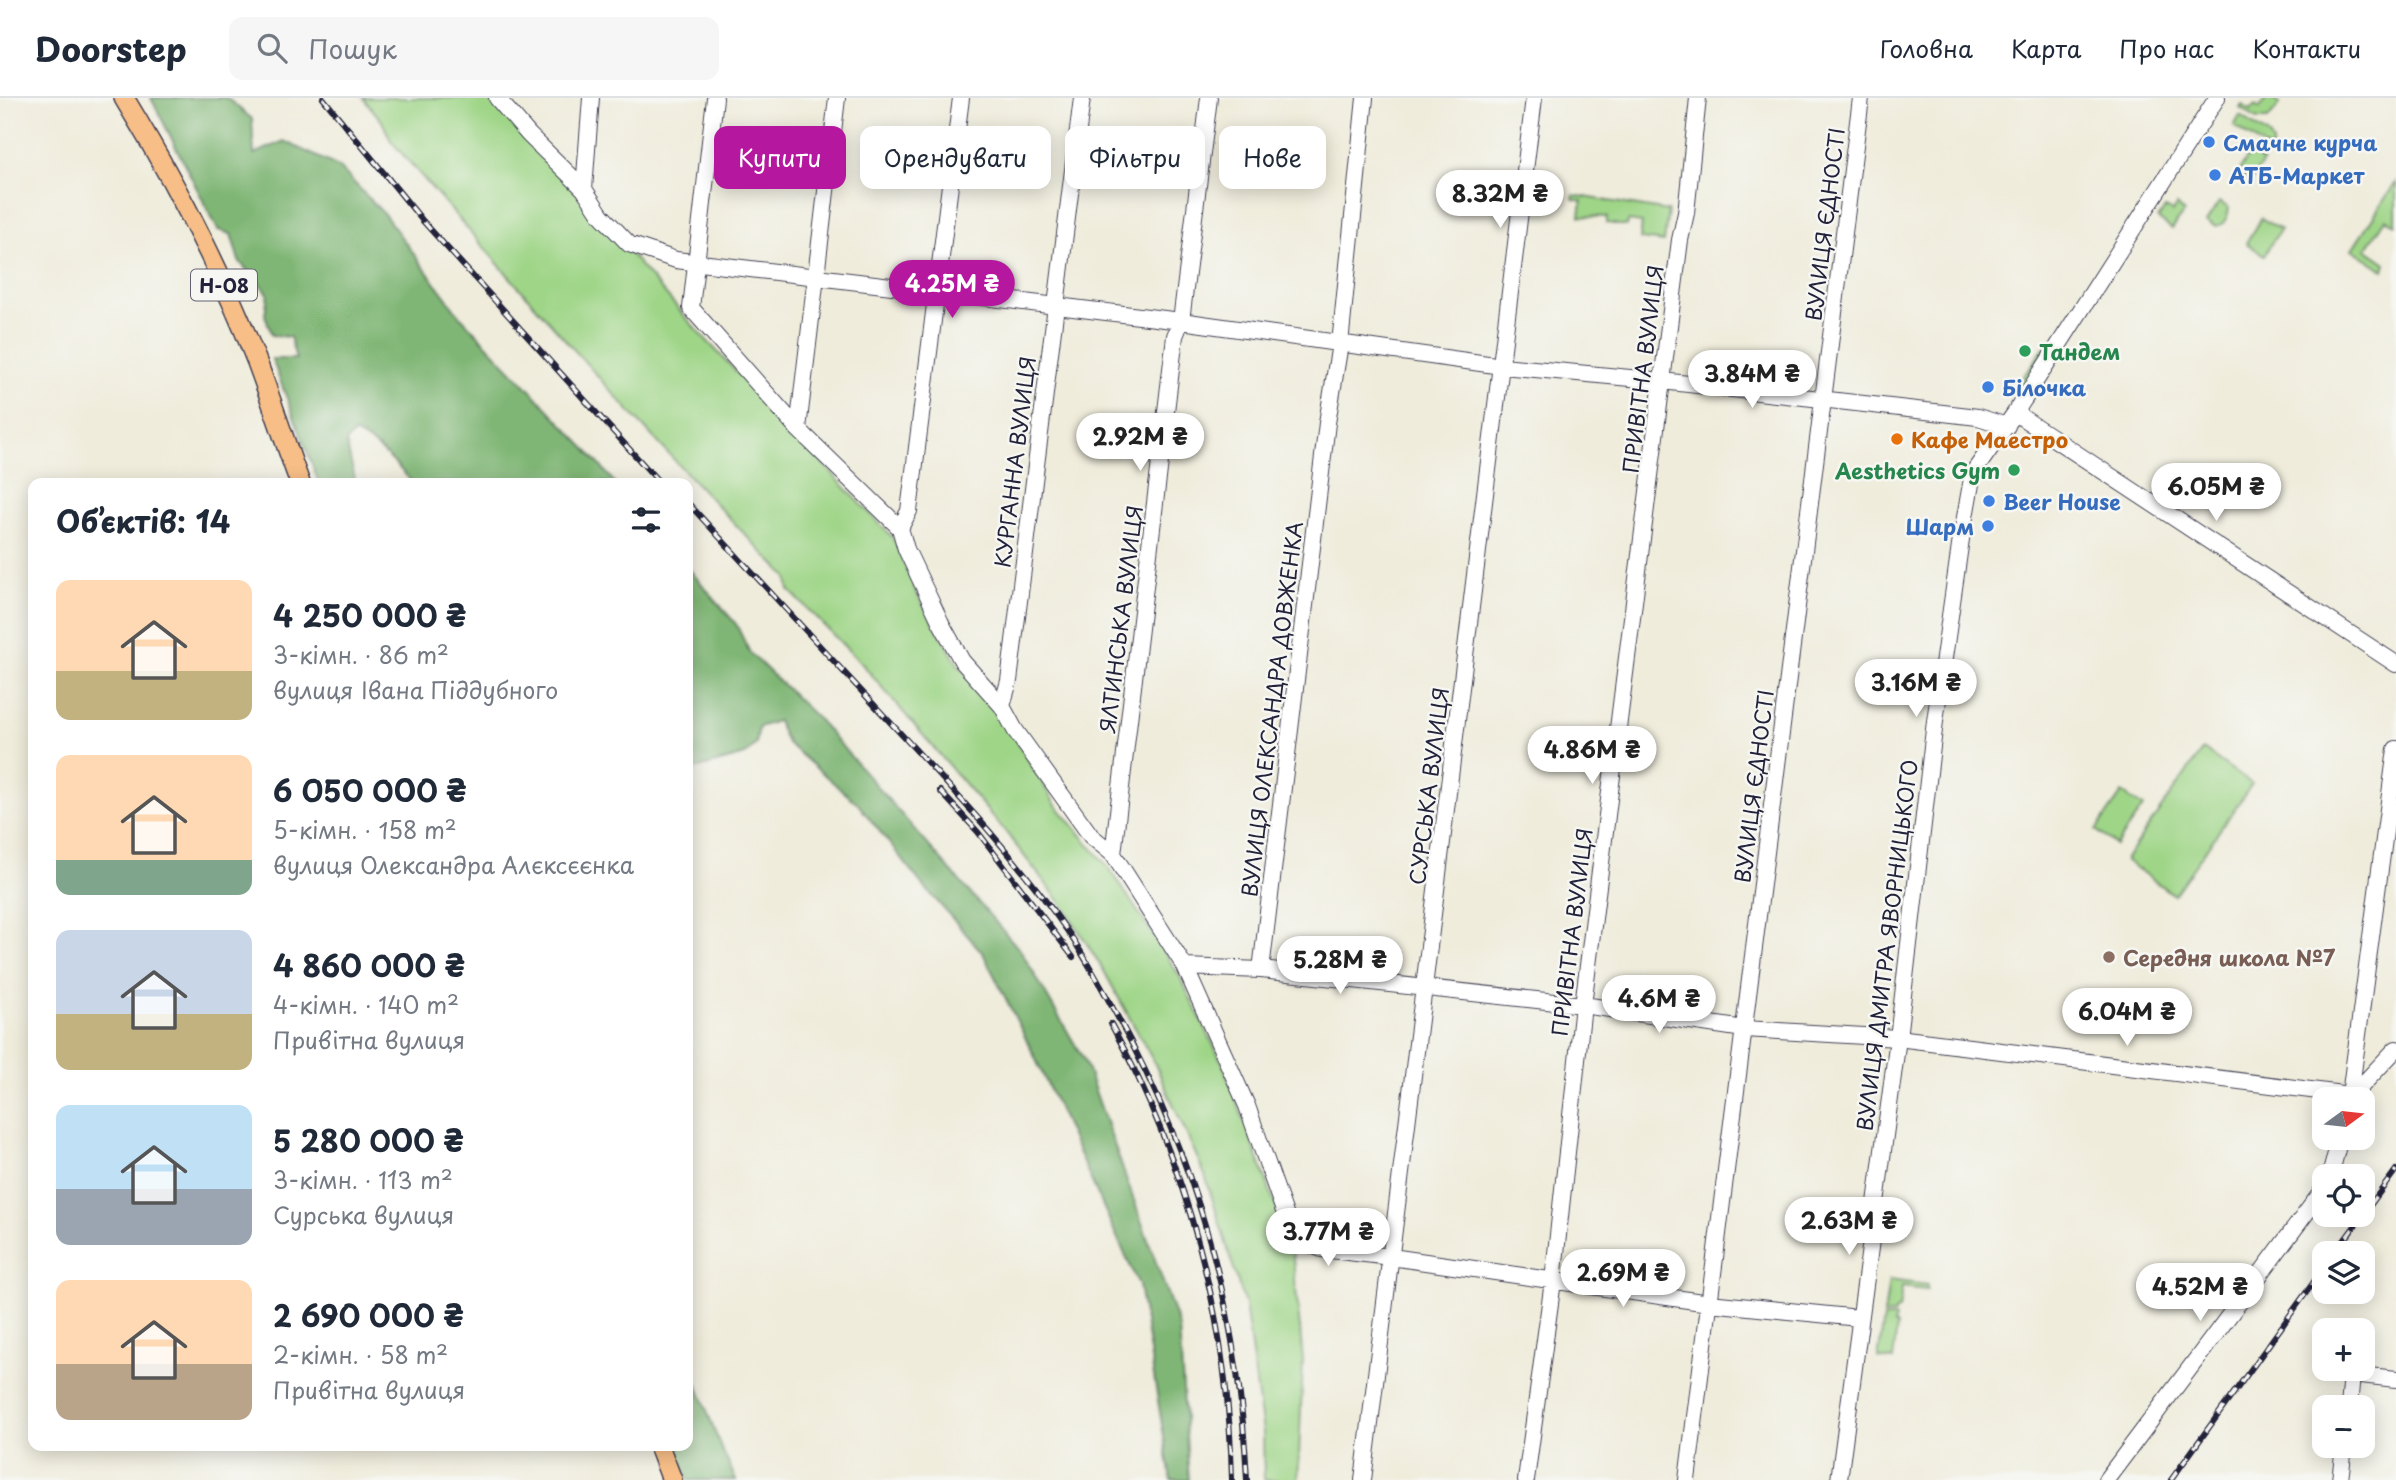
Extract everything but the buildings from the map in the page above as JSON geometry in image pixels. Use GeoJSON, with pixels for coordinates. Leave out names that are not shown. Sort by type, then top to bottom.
{"type":"FeatureCollection","features":[{"type":"Feature","properties":{"kind":"main road","name":"Н-08"},"geometry":{"type":"LineString","coordinates":[[124,98],[167,170],[225,287],[256,361],[298,478]]}},
{"type":"Feature","properties":{"kind":"main road"},"geometry":{"type":"LineString","coordinates":[[661,1451],[672,1480]]}},
{"type":"Feature","properties":{"kind":"street"},"geometry":{"type":"LineString","coordinates":[[497,98],[528,135],[584,189],[601,215],[629,244],[676,260],[1181,321],[1502,366],[2011,419],[2396,664]]}},
{"type":"Feature","properties":{"kind":"street"},"geometry":{"type":"LineString","coordinates":[[584,189],[591,98]]}},
{"type":"Feature","properties":{"kind":"street"},"geometry":{"type":"LineString","coordinates":[[715,98],[691,308],[797,429],[900,528],[906,549],[962,660],[1002,706],[1062,799],[1091,836],[1113,854],[1185,967],[1247,1107],[1290,1228],[1299,1240],[1322,1249],[1709,1303],[1859,1318]]}},
{"type":"Feature","properties":{"kind":"street"},"geometry":{"type":"LineString","coordinates":[[797,429],[837,98]]}},
{"type":"Feature","properties":{"kind":"street"},"geometry":{"type":"LineString","coordinates":[[900,528],[909,511],[961,98]]}},
{"type":"Feature","properties":{"kind":"street","name":"КУРГАННА ВУЛИЦЯ"},"geometry":{"type":"LineString","coordinates":[[1002,706],[1009,681],[1082,98]]}},
{"type":"Feature","properties":{"kind":"street","name":"ЯЛТИНСЬКА ВУЛИЦЯ"},"geometry":{"type":"LineString","coordinates":[[1113,854],[1175,336],[1181,321],[1209,98]]}},
{"type":"Feature","properties":{"kind":"street","name":"ВУЛИЦЯ ОЛЕКСАНДРА ДОВЖЕНКА"},"geometry":{"type":"LineString","coordinates":[[1261,970],[1325,437],[1340,344],[1364,98]]}},
{"type":"Feature","properties":{"kind":"street","name":"СУРСЬКА ВУЛИЦЯ"},"geometry":{"type":"LineString","coordinates":[[1363,1480],[1534,98]]}},
{"type":"Feature","properties":{"kind":"street","name":"ПРИВІТНА ВУЛИЦЯ"},"geometry":{"type":"LineString","coordinates":[[1526,1480],[1553,1281],[1583,1005],[1680,240],[1686,213],[1698,98]]}},
{"type":"Feature","properties":{"kind":"street","name":"ВУЛИЦЯ ЄДНОСТІ"},"geometry":{"type":"LineString","coordinates":[[1687,1480],[1861,98]]}},
{"type":"Feature","properties":{"kind":"street","name":"ВУЛИЦЯ ДМИТРА ЯВОРНИЦЬКОГО"},"geometry":{"type":"LineString","coordinates":[[1839,1480],[1898,1038],[1935,721],[1973,473],[2011,419],[2217,98]]}},
{"type":"Feature","properties":{"kind":"street"},"geometry":{"type":"LineString","coordinates":[[2351,1087],[2396,748]]}},
{"type":"Feature","properties":{"kind":"street"},"geometry":{"type":"LineString","coordinates":[[1185,967],[1261,970],[1423,986],[1583,1005],[1744,1029],[1898,1038],[2312,1092]]}},
{"type":"Feature","properties":{"kind":"street"},"geometry":{"type":"LineString","coordinates":[[2360,1087],[2396,1049]]}},
{"type":"Feature","properties":{"kind":"street"},"geometry":{"type":"LineString","coordinates":[[2106,1480],[2312,1205]]}},
{"type":"Feature","properties":{"kind":"street"},"geometry":{"type":"LineString","coordinates":[[2350,1395],[2353,1374],[2396,1379]]}},
{"type":"Feature","properties":{"kind":"street"},"geometry":{"type":"LineString","coordinates":[[2340,1480],[2343,1458]]}},
{"type":"Feature","properties":{"kind":"green space"},"geometry":{"type":"Polygon","coordinates":[[[151,98],[227,98],[252,119],[254,154],[284,141],[339,167],[384,214],[460,316],[611,478],[408,478],[378,448],[354,433],[346,442],[355,478],[317,478],[272,359],[296,359],[290,337],[272,335],[265,315],[268,293],[239,261],[231,234],[218,230],[151,98]]]}},
{"type":"Feature","properties":{"kind":"green space"},"geometry":{"type":"Polygon","coordinates":[[[363,98],[493,98],[696,329],[893,538],[917,594],[959,666],[998,710],[1055,804],[1110,869],[1179,975],[1222,1062],[1292,1249],[1303,1360],[1298,1480],[1264,1480],[1263,1432],[1245,1305],[1205,1175],[1155,1064],[1104,971],[1064,907],[1004,830],[863,665],[789,590],[787,577],[635,417],[536,307],[391,141],[382,121],[363,98]]]}},
{"type":"Feature","properties":{"kind":"green space"},"geometry":{"type":"Polygon","coordinates":[[[2267,98],[2280,104],[2268,119],[2257,119],[2240,108],[2242,105],[2251,110],[2255,105],[2260,108],[2267,98]]]}},
{"type":"Feature","properties":{"kind":"green space"},"geometry":{"type":"Polygon","coordinates":[[[2240,116],[2268,135],[2273,143],[2271,151],[2234,126],[2240,116]]]}},
{"type":"Feature","properties":{"kind":"green space"},"geometry":{"type":"Polygon","coordinates":[[[2250,154],[2263,162],[2251,181],[2238,173],[2250,154]]]}},
{"type":"Feature","properties":{"kind":"green space"},"geometry":{"type":"Polygon","coordinates":[[[2396,182],[2396,224],[2386,219],[2366,249],[2386,263],[2384,270],[2352,249],[2396,182]]]}},
{"type":"Feature","properties":{"kind":"green space"},"geometry":{"type":"Polygon","coordinates":[[[1573,195],[1668,211],[1664,242],[1640,239],[1642,223],[1628,221],[1627,226],[1606,223],[1607,217],[1580,216],[1582,201],[1573,199],[1573,195]]]}},
{"type":"Feature","properties":{"kind":"green space"},"geometry":{"type":"Polygon","coordinates":[[[2219,202],[2229,208],[2225,220],[2216,227],[2206,222],[2219,202]]]}},
{"type":"Feature","properties":{"kind":"green space"},"geometry":{"type":"Polygon","coordinates":[[[2177,205],[2184,212],[2172,229],[2158,219],[2165,208],[2172,212],[2177,205]]]}},
{"type":"Feature","properties":{"kind":"green space"},"geometry":{"type":"Polygon","coordinates":[[[2261,218],[2280,230],[2264,255],[2246,243],[2261,218]]]}},
{"type":"Feature","properties":{"kind":"green space"},"geometry":{"type":"Polygon","coordinates":[[[2048,342],[2054,343],[2017,399],[2011,394],[2048,342]]]}},
{"type":"Feature","properties":{"kind":"green space"},"geometry":{"type":"Polygon","coordinates":[[[693,574],[736,624],[750,653],[817,718],[1021,951],[1084,1060],[1179,1327],[1189,1480],[1171,1480],[1139,1285],[1033,1053],[983,953],[921,883],[857,803],[787,743],[777,721],[759,727],[756,744],[745,755],[693,770],[693,574]]]}},
{"type":"Feature","properties":{"kind":"green space"},"geometry":{"type":"Polygon","coordinates":[[[2203,749],[2252,784],[2174,895],[2125,860],[2203,749]]]}},
{"type":"Feature","properties":{"kind":"green space"},"geometry":{"type":"Polygon","coordinates":[[[2122,793],[2143,807],[2116,845],[2096,830],[2122,793]]]}},
{"type":"Feature","properties":{"kind":"green space"},"geometry":{"type":"Polygon","coordinates":[[[1889,1280],[1927,1285],[1927,1290],[1902,1287],[1899,1310],[1895,1311],[1895,1315],[1884,1315],[1889,1280]]]}},
{"type":"Feature","properties":{"kind":"green space"},"geometry":{"type":"Polygon","coordinates":[[[1884,1318],[1895,1318],[1894,1325],[1897,1325],[1893,1360],[1878,1358],[1884,1318]]]}},
{"type":"Feature","properties":{"kind":"green space"},"geometry":{"type":"Polygon","coordinates":[[[693,1373],[736,1480],[688,1480],[677,1451],[693,1451],[693,1373]]]}},
{"type":"Feature","properties":{"kind":"railway"},"geometry":{"type":"LineString","coordinates":[[323,98],[422,220],[655,478]]}},
{"type":"Feature","properties":{"kind":"railway"},"geometry":{"type":"LineString","coordinates":[[693,508],[981,822],[1046,901],[1092,971],[1145,1070],[1170,1126],[1209,1240],[1235,1357],[1247,1480]]}},
{"type":"Feature","properties":{"kind":"railway"},"geometry":{"type":"LineString","coordinates":[[940,791],[978,832],[1073,957]]}},
{"type":"Feature","properties":{"kind":"railway"},"geometry":{"type":"LineString","coordinates":[[1111,1024],[1162,1132],[1199,1245],[1223,1361],[1232,1480]]}},
{"type":"Feature","properties":{"kind":"railway"},"geometry":{"type":"LineString","coordinates":[[2344,1241],[2396,1170]]}},
{"type":"Feature","properties":{"kind":"railway"},"geometry":{"type":"LineString","coordinates":[[2171,1480],[2312,1285]]}},
{"type":"Feature","properties":{"kind":"place","name":"Смачне курча"},"geometry":{"type":"Point","coordinates":[2209,142]}},
{"type":"Feature","properties":{"kind":"place","name":"АТБ-Маркет"},"geometry":{"type":"Point","coordinates":[2215,175]}},
{"type":"Feature","properties":{"kind":"place","name":"Тандем"},"geometry":{"type":"Point","coordinates":[2025,351]}},
{"type":"Feature","properties":{"kind":"place","name":"Білочка"},"geometry":{"type":"Point","coordinates":[1988,387]}},
{"type":"Feature","properties":{"kind":"place","name":"Кафе Маестро"},"geometry":{"type":"Point","coordinates":[1897,439]}},
{"type":"Feature","properties":{"kind":"place","name":"Aesthetics Gym"},"geometry":{"type":"Point","coordinates":[2014,470]}},
{"type":"Feature","properties":{"kind":"place","name":"Beer House"},"geometry":{"type":"Point","coordinates":[1989,501]}},
{"type":"Feature","properties":{"kind":"place","name":"Шарм"},"geometry":{"type":"Point","coordinates":[1988,526]}},
{"type":"Feature","properties":{"kind":"place","name":"Середня школа №7"},"geometry":{"type":"Point","coordinates":[2109,957]}}]}
